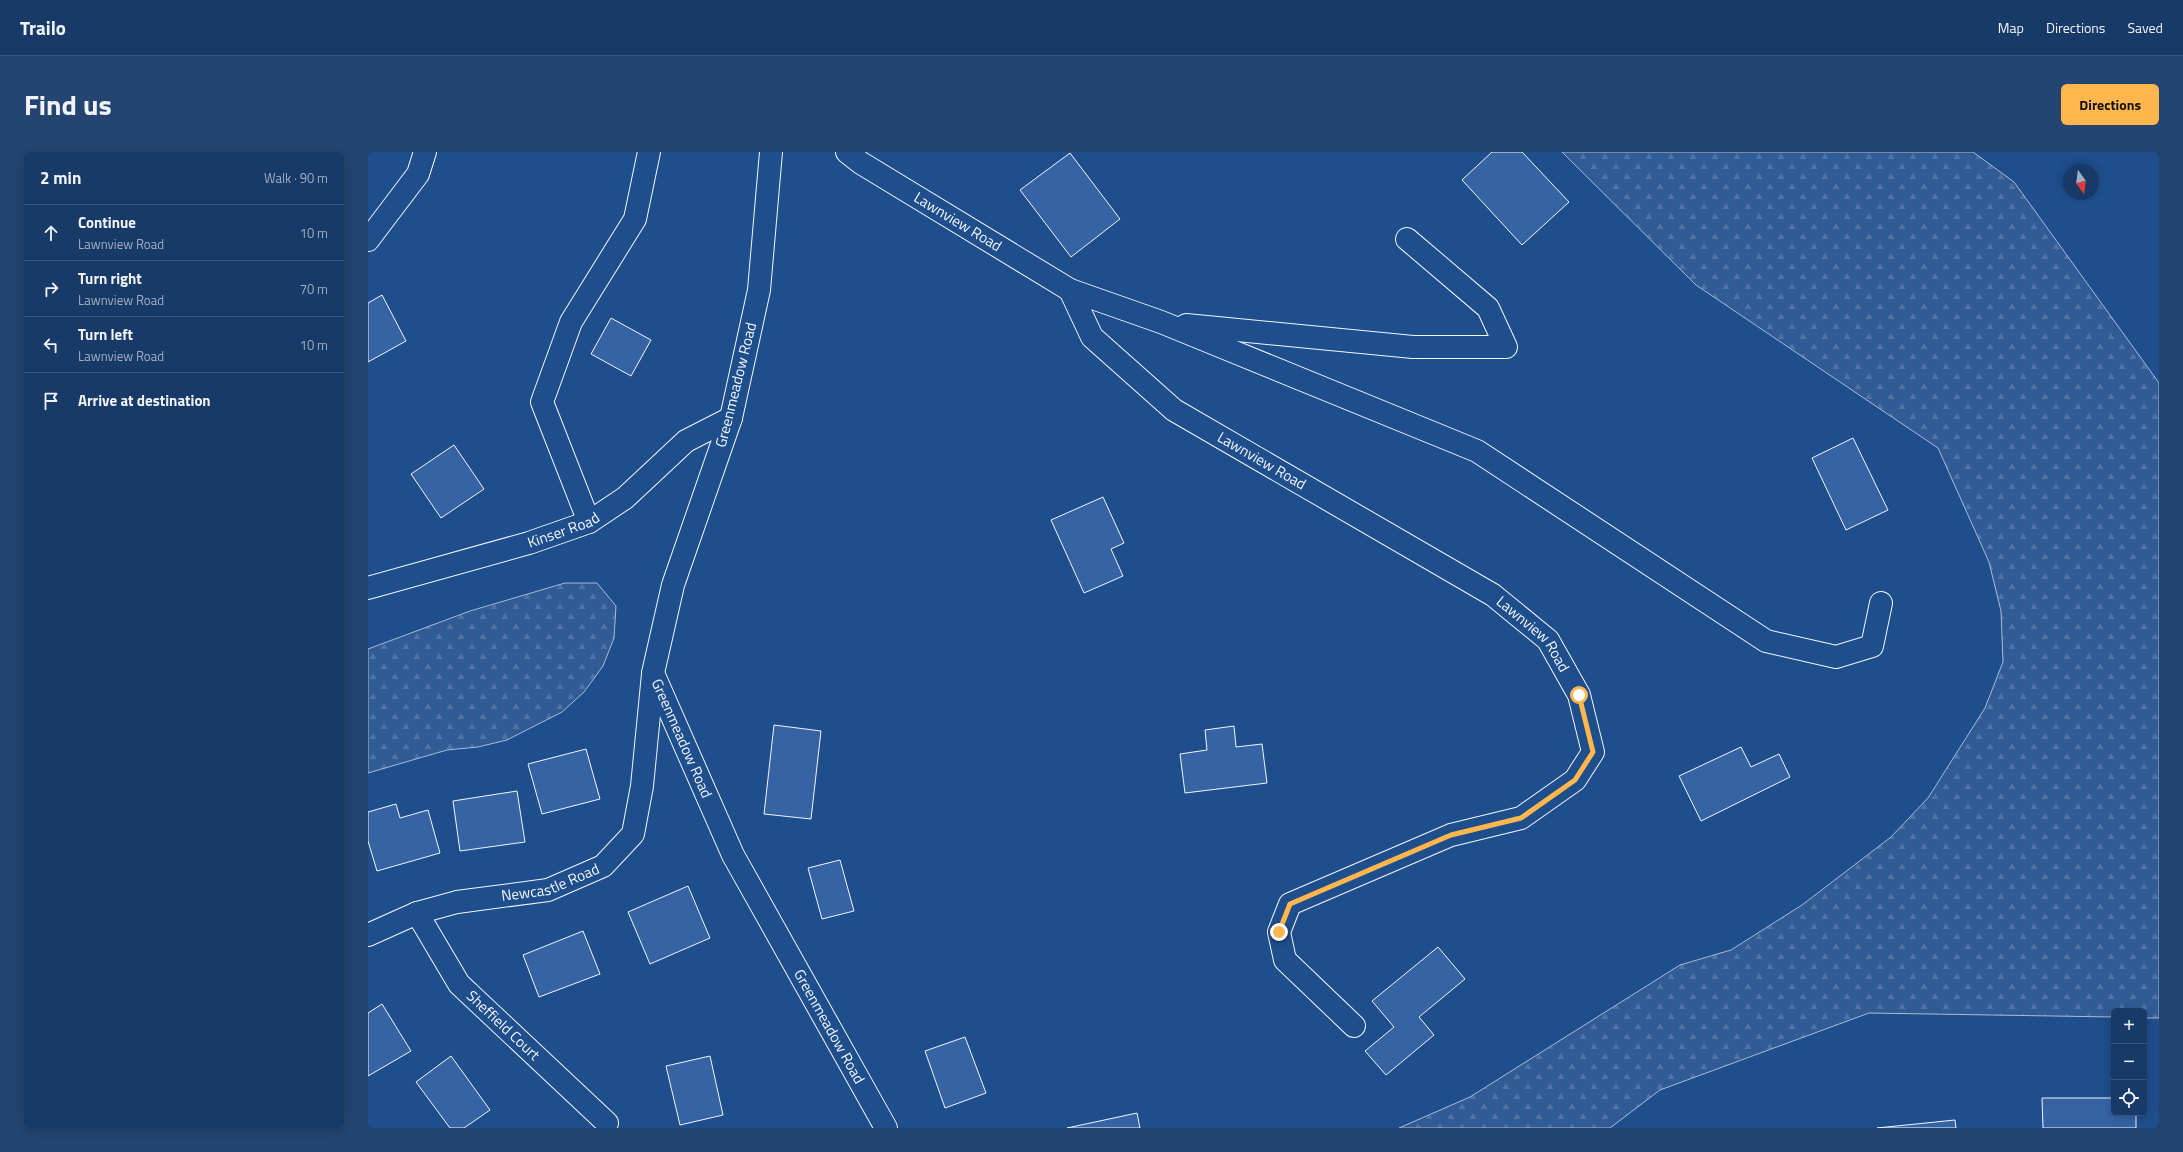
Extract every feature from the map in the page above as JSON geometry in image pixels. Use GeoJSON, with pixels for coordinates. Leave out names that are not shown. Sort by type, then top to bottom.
{"type":"FeatureCollection","features":[{"type":"Feature","properties":{"kind":"street"},"geometry":{"type":"LineString","coordinates":[[368,240],[418,174],[425,152]]}},
{"type":"Feature","properties":{"kind":"street"},"geometry":{"type":"LineString","coordinates":[[589,522],[542,402],[571,322],[636,219],[649,152]]}},
{"type":"Feature","properties":{"kind":"street","name":"Greenmeadow Road"},"geometry":{"type":"LineString","coordinates":[[771,152],[759,290],[731,418],[673,585],[653,672],[733,855],[886,1128]]}},
{"type":"Feature","properties":{"kind":"street","name":"Lawnview Road"},"geometry":{"type":"LineString","coordinates":[[847,152],[860,163],[1070,290],[1161,322],[1477,451],[1766,641],[1836,656],[1872,646],[1881,603]]}},
{"type":"Feature","properties":{"kind":"street"},"geometry":{"type":"LineString","coordinates":[[1161,322],[1413,347],[1506,347],[1488,308],[1407,239]]}},
{"type":"Feature","properties":{"kind":"street","name":"Lawnview Road"},"geometry":{"type":"LineString","coordinates":[[1070,290],[1092,337],[1174,410],[1493,595],[1548,640],[1579,695],[1593,752],[1575,780],[1521,818],[1451,835],[1290,904],[1279,932],[1285,960],[1354,1026]]}},
{"type":"Feature","properties":{"kind":"street","name":"Kinser Road"},"geometry":{"type":"LineString","coordinates":[[368,588],[529,543],[589,522],[625,498],[686,441],[731,418]]}},
{"type":"Feature","properties":{"kind":"street","name":"Newcastle Road"},"geometry":{"type":"LineString","coordinates":[[368,935],[416,914],[457,902],[548,890],[603,866],[633,834],[642,786],[653,672]]}},
{"type":"Feature","properties":{"kind":"street","name":"Sheffield Court"},"geometry":{"type":"LineString","coordinates":[[416,914],[459,984],[606,1123]]}},
{"type":"Feature","properties":{"kind":"green space"},"geometry":{"type":"Polygon","coordinates":[[[1562,152],[1973,152],[2014,182],[2159,383],[2159,1018],[2147,1018],[2147,1008],[2111,1008],[2111,1017],[1869,1013],[1660,1090],[1610,1128],[1399,1128],[1470,1097],[1680,965],[1731,950],[1802,905],[1891,837],[1928,798],[1985,708],[2003,662],[2001,611],[1989,562],[1938,448],[1696,285],[1562,152]]]}},
{"type":"Feature","properties":{"kind":"green space"},"geometry":{"type":"Polygon","coordinates":[[[565,583],[597,583],[616,606],[614,638],[603,666],[584,692],[562,712],[507,740],[478,747],[447,750],[368,773],[368,649],[470,611],[565,583]]]}},
{"type":"Feature","properties":{"kind":"building"},"geometry":{"type":"Polygon","coordinates":[[[1492,152],[1522,152],[1569,202],[1522,245],[1462,180],[1492,152]]]}},
{"type":"Feature","properties":{"kind":"building"},"geometry":{"type":"Polygon","coordinates":[[[1070,153],[1120,219],[1071,257],[1020,190],[1070,153]]]}},
{"type":"Feature","properties":{"kind":"building"},"geometry":{"type":"Polygon","coordinates":[[[382,295],[406,341],[368,362],[368,303],[382,295]]]}},
{"type":"Feature","properties":{"kind":"building"},"geometry":{"type":"Polygon","coordinates":[[[611,318],[651,340],[631,376],[591,354],[611,318]]]}},
{"type":"Feature","properties":{"kind":"building"},"geometry":{"type":"Polygon","coordinates":[[[1853,438],[1888,510],[1846,530],[1812,458],[1853,438]]]}},
{"type":"Feature","properties":{"kind":"building"},"geometry":{"type":"Polygon","coordinates":[[[454,445],[484,489],[441,518],[411,474],[454,445]]]}},
{"type":"Feature","properties":{"kind":"building"},"geometry":{"type":"Polygon","coordinates":[[[1103,497],[1124,543],[1111,549],[1123,576],[1084,593],[1051,520],[1103,497]]]}},
{"type":"Feature","properties":{"kind":"building"},"geometry":{"type":"Polygon","coordinates":[[[774,725],[821,731],[811,819],[764,814],[774,725]]]}},
{"type":"Feature","properties":{"kind":"building"},"geometry":{"type":"Polygon","coordinates":[[[1234,726],[1236,747],[1262,744],[1267,783],[1185,793],[1180,754],[1207,750],[1205,730],[1234,726]]]}},
{"type":"Feature","properties":{"kind":"building"},"geometry":{"type":"Polygon","coordinates":[[[1741,747],[1751,767],[1779,754],[1790,777],[1701,821],[1679,776],[1741,747]]]}},
{"type":"Feature","properties":{"kind":"building"},"geometry":{"type":"Polygon","coordinates":[[[586,749],[600,799],[542,814],[528,764],[586,749]]]}},
{"type":"Feature","properties":{"kind":"building"},"geometry":{"type":"Polygon","coordinates":[[[517,791],[525,842],[460,851],[453,801],[517,791]]]}},
{"type":"Feature","properties":{"kind":"building"},"geometry":{"type":"Polygon","coordinates":[[[396,804],[400,818],[428,810],[440,853],[377,871],[368,841],[368,812],[396,804]]]}},
{"type":"Feature","properties":{"kind":"building"},"geometry":{"type":"Polygon","coordinates":[[[840,860],[854,911],[822,919],[808,868],[840,860]]]}},
{"type":"Feature","properties":{"kind":"building"},"geometry":{"type":"Polygon","coordinates":[[[688,886],[710,938],[650,964],[628,912],[688,886]]]}},
{"type":"Feature","properties":{"kind":"building"},"geometry":{"type":"Polygon","coordinates":[[[583,931],[600,974],[539,997],[523,955],[583,931]]]}},
{"type":"Feature","properties":{"kind":"building"},"geometry":{"type":"Polygon","coordinates":[[[1438,947],[1465,979],[1419,1017],[1434,1035],[1386,1075],[1365,1051],[1394,1027],[1372,1001],[1438,947]]]}},
{"type":"Feature","properties":{"kind":"building"},"geometry":{"type":"Polygon","coordinates":[[[382,1004],[411,1051],[368,1076],[368,1013],[382,1004]]]}},
{"type":"Feature","properties":{"kind":"building"},"geometry":{"type":"Polygon","coordinates":[[[965,1037],[986,1093],[945,1108],[925,1051],[965,1037]]]}},
{"type":"Feature","properties":{"kind":"building"},"geometry":{"type":"Polygon","coordinates":[[[451,1056],[490,1110],[464,1128],[450,1128],[416,1082],[451,1056]]]}},
{"type":"Feature","properties":{"kind":"building"},"geometry":{"type":"Polygon","coordinates":[[[710,1056],[723,1115],[680,1125],[666,1066],[710,1056]]]}},
{"type":"Feature","properties":{"kind":"building"},"geometry":{"type":"Polygon","coordinates":[[[2042,1098],[2111,1098],[2111,1116],[2136,1116],[2136,1128],[2043,1128],[2042,1098]]]}},
{"type":"Feature","properties":{"kind":"building"},"geometry":{"type":"Polygon","coordinates":[[[1137,1113],[1140,1128],[1067,1128],[1137,1113]]]}},
{"type":"Feature","properties":{"kind":"building"},"geometry":{"type":"Polygon","coordinates":[[[1955,1120],[1956,1128],[1877,1128],[1955,1120]]]}},
{"type":"Feature","properties":{"kind":"route"},"geometry":{"type":"LineString","coordinates":[[1279,932],[1290,904],[1451,835],[1521,818],[1575,780],[1593,752],[1579,695]]}}]}
